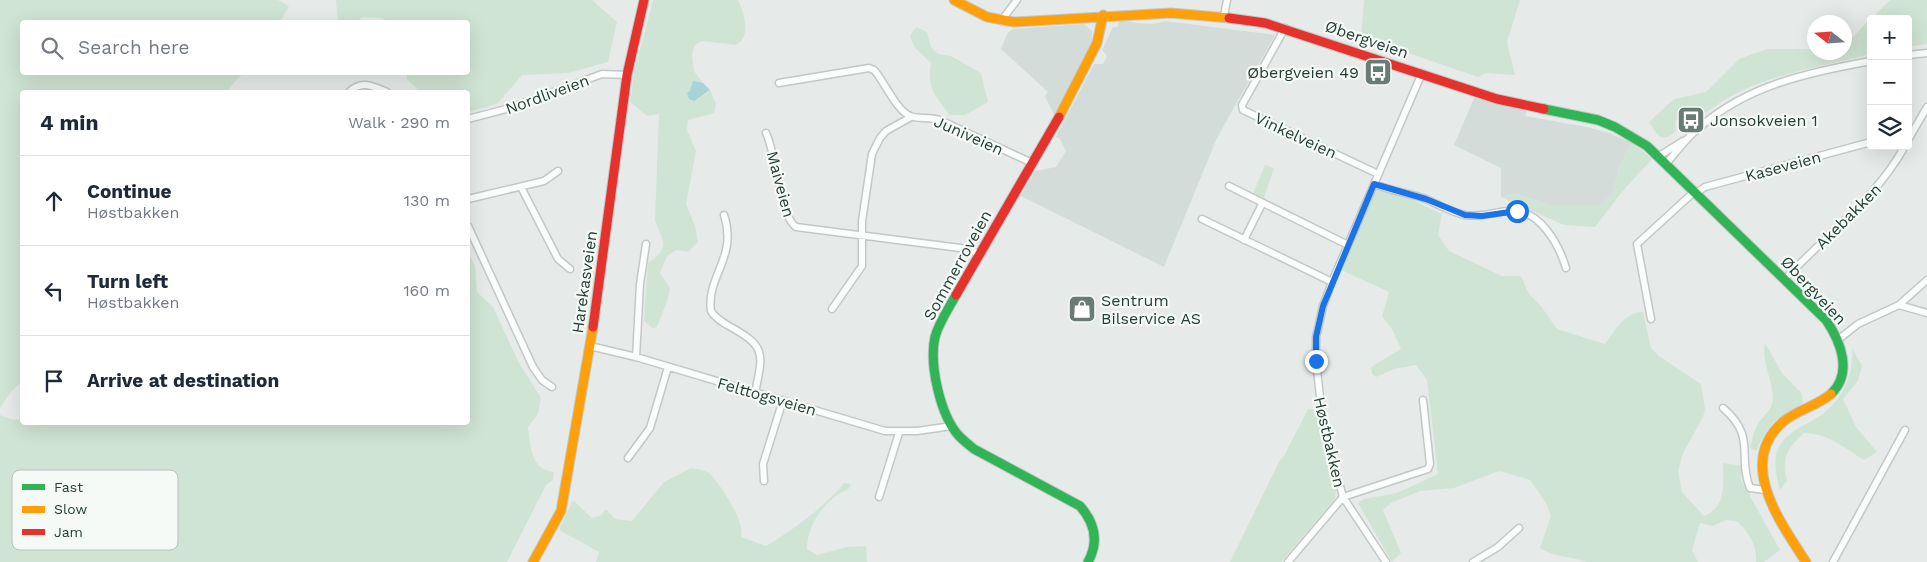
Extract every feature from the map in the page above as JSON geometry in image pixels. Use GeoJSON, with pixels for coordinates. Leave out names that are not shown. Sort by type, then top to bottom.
{"type":"FeatureCollection","features":[{"type":"Feature","properties":{"kind":"main road","name":"Harekasveien"},"geometry":{"type":"LineString","coordinates":[[533,562],[562,511],[590,346],[627,75],[644,0]]}},
{"type":"Feature","properties":{"kind":"main road","name":"Øbergveien"},"geometry":{"type":"LineString","coordinates":[[954,0],[986,17],[1001,21],[1026,23],[1103,15],[1171,12],[1224,16],[1284,28],[1511,103],[1598,120],[1630,136],[1659,156],[1826,320],[1839,339],[1844,362],[1843,374],[1838,387],[1823,401],[1792,415],[1775,431],[1762,459],[1765,490],[1806,562]]}},
{"type":"Feature","properties":{"kind":"main road","name":"Sommerroveien"},"geometry":{"type":"LineString","coordinates":[[1088,562],[1095,546],[1095,535],[1092,522],[1086,511],[966,443],[952,426],[941,400],[933,369],[934,345],[942,320],[1032,163],[1097,44],[1103,15]]}},
{"type":"Feature","properties":{"kind":"street"},"geometry":{"type":"LineString","coordinates":[[1001,21],[1016,0]]}},
{"type":"Feature","properties":{"kind":"street"},"geometry":{"type":"LineString","coordinates":[[1224,16],[1227,0]]}},
{"type":"Feature","properties":{"kind":"street","name":"Vinkelveien"},"geometry":{"type":"LineString","coordinates":[[1284,28],[1242,105],[1243,110],[1378,174]]}},
{"type":"Feature","properties":{"kind":"street"},"geometry":{"type":"LineString","coordinates":[[1912,55],[1927,53]]}},
{"type":"Feature","properties":{"kind":"street"},"geometry":{"type":"LineString","coordinates":[[1666,164],[1687,139],[1713,116],[1759,90],[1807,74],[1867,62]]}},
{"type":"Feature","properties":{"kind":"street","name":"Juniveien"},"geometry":{"type":"LineString","coordinates":[[779,83],[869,68],[878,74],[902,111],[911,117],[931,117],[940,120],[1032,163]]}},
{"type":"Feature","properties":{"kind":"street","name":"Høstbakken"},"geometry":{"type":"LineString","coordinates":[[1386,562],[1342,496],[1323,424],[1316,361],[1318,321],[1332,282],[1422,73]]}},
{"type":"Feature","properties":{"kind":"street","name":"Nordliveien"},"geometry":{"type":"LineString","coordinates":[[470,118],[510,108],[602,74],[627,75]]}},
{"type":"Feature","properties":{"kind":"street"},"geometry":{"type":"LineString","coordinates":[[352,90],[360,84],[366,84],[382,90]]}},
{"type":"Feature","properties":{"kind":"street"},"geometry":{"type":"LineString","coordinates":[[1912,132],[1927,107]]}},
{"type":"Feature","properties":{"kind":"street"},"geometry":{"type":"LineString","coordinates":[[832,309],[862,266],[861,236],[872,154],[886,131],[911,117]]}},
{"type":"Feature","properties":{"kind":"street","name":"Maiveien"},"geometry":{"type":"LineString","coordinates":[[766,133],[774,152],[786,214],[791,223],[806,228],[968,249],[979,254]]}},
{"type":"Feature","properties":{"kind":"street"},"geometry":{"type":"LineString","coordinates":[[1659,156],[1687,139]]}},
{"type":"Feature","properties":{"kind":"street","name":"Kaseveien"},"geometry":{"type":"LineString","coordinates":[[1695,192],[1705,187],[1867,143]]}},
{"type":"Feature","properties":{"kind":"street","name":"Akebakken"},"geometry":{"type":"LineString","coordinates":[[1785,279],[1872,194],[1887,177],[1903,150]]}},
{"type":"Feature","properties":{"kind":"street"},"geometry":{"type":"LineString","coordinates":[[470,199],[544,181],[558,171]]}},
{"type":"Feature","properties":{"kind":"street"},"geometry":{"type":"LineString","coordinates":[[1374,184],[1426,199],[1465,215],[1482,216],[1511,210],[1523,213],[1547,231],[1560,251],[1566,268]]}},
{"type":"Feature","properties":{"kind":"street"},"geometry":{"type":"LineString","coordinates":[[1229,186],[1348,245]]}},
{"type":"Feature","properties":{"kind":"street"},"geometry":{"type":"LineString","coordinates":[[521,188],[558,260],[570,269]]}},
{"type":"Feature","properties":{"kind":"street"},"geometry":{"type":"LineString","coordinates":[[1651,319],[1637,244],[1695,192]]}},
{"type":"Feature","properties":{"kind":"street"},"geometry":{"type":"LineString","coordinates":[[1244,240],[1262,204]]}},
{"type":"Feature","properties":{"kind":"street"},"geometry":{"type":"LineString","coordinates":[[724,215],[728,227],[728,246],[713,290],[711,311],[718,320],[752,339],[759,349],[760,365],[755,393]]}},
{"type":"Feature","properties":{"kind":"street"},"geometry":{"type":"LineString","coordinates":[[1202,220],[1332,282]]}},
{"type":"Feature","properties":{"kind":"street"},"geometry":{"type":"LineString","coordinates":[[470,230],[533,367],[542,380],[552,386]]}},
{"type":"Feature","properties":{"kind":"street"},"geometry":{"type":"LineString","coordinates":[[636,357],[640,284],[646,244]]}},
{"type":"Feature","properties":{"kind":"street"},"geometry":{"type":"LineString","coordinates":[[1839,339],[1858,324],[1899,305],[1927,280]]}},
{"type":"Feature","properties":{"kind":"street"},"geometry":{"type":"LineString","coordinates":[[1899,305],[1927,313]]}},
{"type":"Feature","properties":{"kind":"street","name":"Felttogsveien"},"geometry":{"type":"LineString","coordinates":[[590,346],[636,357],[876,429],[899,433],[952,426]]}},
{"type":"Feature","properties":{"kind":"street"},"geometry":{"type":"LineString","coordinates":[[628,458],[650,428],[668,367]]}},
{"type":"Feature","properties":{"kind":"street"},"geometry":{"type":"LineString","coordinates":[[764,481],[763,464],[783,400]]}},
{"type":"Feature","properties":{"kind":"street"},"geometry":{"type":"LineString","coordinates":[[1288,562],[1342,496],[1428,469],[1430,464],[1423,400]]}},
{"type":"Feature","properties":{"kind":"street","name":"Øbergveien"},"geometry":{"type":"LineString","coordinates":[[1723,408],[1740,430],[1746,450],[1747,480],[1750,488],[1765,490]]}},
{"type":"Feature","properties":{"kind":"street"},"geometry":{"type":"LineString","coordinates":[[1833,562],[1904,430]]}},
{"type":"Feature","properties":{"kind":"street"},"geometry":{"type":"LineString","coordinates":[[879,497],[899,433]]}},
{"type":"Feature","properties":{"kind":"street"},"geometry":{"type":"LineString","coordinates":[[1473,562],[1498,547],[1519,528]]}},
{"type":"Feature","properties":{"kind":"shaded area"},"geometry":{"type":"Polygon","coordinates":[[[1120,19],[1135,23],[1154,24],[1165,21],[1275,35],[1217,138],[1164,267],[1021,196],[1035,171],[1056,167],[1066,151],[1060,139],[1056,137],[1094,64],[1103,64],[1107,56],[1102,50],[1113,27],[1117,27],[1120,19]]]}},
{"type":"Feature","properties":{"kind":"shaded area"},"geometry":{"type":"Polygon","coordinates":[[[1084,24],[1092,31],[1092,42],[1054,115],[1045,96],[1048,92],[1001,49],[1007,34],[1012,29],[1084,24]]]}},
{"type":"Feature","properties":{"kind":"shaded area"},"geometry":{"type":"Polygon","coordinates":[[[1475,96],[1527,111],[1525,116],[1587,127],[1609,133],[1632,143],[1619,167],[1613,194],[1598,206],[1554,206],[1516,194],[1501,197],[1501,168],[1454,145],[1475,96]]]}},
{"type":"Feature","properties":{"kind":"green space"},"geometry":{"type":"Polygon","coordinates":[[[0,0],[278,0],[289,6],[281,20],[20,20],[20,75],[241,75],[228,90],[20,90],[20,383],[10,393],[0,408],[0,0]]]}},
{"type":"Feature","properties":{"kind":"green space"},"geometry":{"type":"Polygon","coordinates":[[[336,0],[592,0],[617,22],[608,62],[568,73],[522,75],[497,104],[470,111],[470,90],[418,90],[407,79],[407,75],[470,75],[470,20],[384,20],[382,18],[362,17],[359,20],[338,20],[336,0]]]}},
{"type":"Feature","properties":{"kind":"green space"},"geometry":{"type":"Polygon","coordinates":[[[653,0],[738,0],[745,30],[741,41],[736,45],[702,41],[695,45],[692,55],[694,71],[703,83],[705,95],[710,90],[716,104],[714,113],[688,120],[687,130],[696,151],[686,204],[695,226],[698,242],[688,252],[676,250],[667,256],[660,273],[670,288],[668,299],[657,327],[653,328],[644,321],[648,263],[663,248],[662,239],[655,220],[659,114],[647,116],[630,102],[634,73],[653,0]]]}},
{"type":"Feature","properties":{"kind":"green space"},"geometry":{"type":"Polygon","coordinates":[[[1364,0],[1520,0],[1507,42],[1515,75],[1486,73],[1478,77],[1361,37],[1364,0]]]}},
{"type":"Feature","properties":{"kind":"green space"},"geometry":{"type":"Polygon","coordinates":[[[1890,0],[1927,0],[1927,44],[1912,46],[1912,15],[1875,15],[1890,0]]]}},
{"type":"Feature","properties":{"kind":"green space"},"geometry":{"type":"Polygon","coordinates":[[[1867,22],[1867,55],[1852,58],[1852,38],[1867,22]]]}},
{"type":"Feature","properties":{"kind":"green space"},"geometry":{"type":"Polygon","coordinates":[[[916,27],[927,32],[931,47],[938,54],[951,56],[981,73],[988,102],[965,115],[950,115],[933,92],[930,79],[931,63],[915,48],[910,36],[916,27]]]}},
{"type":"Feature","properties":{"kind":"green space"},"geometry":{"type":"Polygon","coordinates":[[[1767,49],[1807,49],[1807,60],[1845,60],[1802,70],[1751,86],[1729,97],[1690,123],[1684,116],[1679,116],[1675,122],[1676,131],[1664,138],[1658,134],[1649,122],[1674,99],[1706,92],[1739,59],[1767,49]]]}},
{"type":"Feature","properties":{"kind":"green space"},"geometry":{"type":"Polygon","coordinates":[[[1632,143],[1652,159],[1622,192],[1595,227],[1564,225],[1501,197],[1516,194],[1554,206],[1598,206],[1613,194],[1619,167],[1632,143]]]}},
{"type":"Feature","properties":{"kind":"green space"},"geometry":{"type":"Polygon","coordinates":[[[1265,165],[1274,168],[1263,201],[1252,196],[1265,165]]]}},
{"type":"Feature","properties":{"kind":"green space"},"geometry":{"type":"Polygon","coordinates":[[[1376,190],[1410,199],[1442,214],[1438,235],[1449,251],[1502,276],[1521,276],[1529,294],[1541,306],[1557,329],[1605,344],[1626,318],[1643,312],[1651,348],[1659,356],[1701,384],[1705,409],[1703,417],[1683,453],[1678,471],[1682,492],[1704,516],[1717,507],[1720,501],[1723,486],[1723,463],[1742,466],[1741,480],[1780,550],[1764,562],[1756,562],[1754,545],[1749,535],[1737,521],[1726,520],[1713,526],[1700,523],[1692,550],[1698,562],[1586,562],[1556,555],[1540,548],[1551,516],[1546,503],[1530,480],[1499,471],[1454,488],[1420,491],[1391,503],[1383,510],[1401,553],[1392,562],[1358,503],[1364,499],[1397,493],[1438,474],[1427,380],[1416,365],[1394,369],[1376,377],[1372,374],[1371,367],[1401,349],[1392,329],[1382,316],[1389,292],[1341,270],[1376,190]]]}},
{"type":"Feature","properties":{"kind":"green space"},"geometry":{"type":"Polygon","coordinates":[[[470,256],[475,266],[477,292],[493,307],[519,363],[541,398],[538,414],[528,427],[531,449],[540,467],[554,472],[553,480],[546,485],[507,562],[0,562],[0,415],[14,420],[20,419],[20,425],[470,425],[470,256]]]}},
{"type":"Feature","properties":{"kind":"green space"},"geometry":{"type":"Polygon","coordinates":[[[1765,343],[1782,373],[1802,394],[1803,403],[1787,412],[1770,427],[1760,441],[1756,451],[1750,448],[1754,434],[1758,423],[1771,407],[1773,396],[1765,358],[1765,343]]]}},
{"type":"Feature","properties":{"kind":"green space"},"geometry":{"type":"Polygon","coordinates":[[[1852,348],[1862,366],[1858,381],[1843,399],[1856,427],[1877,452],[1864,460],[1828,438],[1804,433],[1789,449],[1785,460],[1787,481],[1780,490],[1775,464],[1779,447],[1789,435],[1824,413],[1837,399],[1849,375],[1852,348]]]}},
{"type":"Feature","properties":{"kind":"green space"},"geometry":{"type":"Polygon","coordinates":[[[1308,409],[1315,410],[1336,490],[1335,499],[1281,562],[1230,562],[1280,460],[1284,456],[1308,409]]]}},
{"type":"Feature","properties":{"kind":"green space"},"geometry":{"type":"Polygon","coordinates":[[[691,468],[708,473],[715,479],[736,513],[741,537],[766,546],[808,518],[844,483],[851,484],[848,489],[833,498],[816,517],[809,533],[807,549],[817,555],[847,547],[866,546],[867,562],[596,562],[599,552],[559,530],[573,500],[592,518],[600,516],[606,509],[615,519],[632,521],[664,482],[691,468]]]}},
{"type":"Feature","properties":{"kind":"water"},"geometry":{"type":"Polygon","coordinates":[[[693,81],[703,83],[710,90],[694,101],[689,99],[687,93],[690,91],[693,81]]]}},
{"type":"Feature","properties":{"kind":"traffic: fast"},"geometry":{"type":"LineString","coordinates":[[1544,109],[1598,120],[1615,127],[1647,146],[1826,320],[1840,348],[1843,367],[1842,377],[1838,386],[1831,394]]}},
{"type":"Feature","properties":{"kind":"traffic: fast"},"geometry":{"type":"LineString","coordinates":[[956,295],[939,326],[934,348],[935,375],[941,403],[946,415],[959,436],[974,449],[1080,506],[1089,519],[1094,533],[1094,547],[1088,562]]}},
{"type":"Feature","properties":{"kind":"traffic: slow"},"geometry":{"type":"LineString","coordinates":[[954,0],[987,17],[1014,22],[1171,13],[1229,18]]}},
{"type":"Feature","properties":{"kind":"traffic: slow"},"geometry":{"type":"LineString","coordinates":[[1059,117],[1097,43],[1103,15]]}},
{"type":"Feature","properties":{"kind":"traffic: slow"},"geometry":{"type":"LineString","coordinates":[[533,562],[561,511],[593,327]]}},
{"type":"Feature","properties":{"kind":"traffic: slow"},"geometry":{"type":"LineString","coordinates":[[1806,562],[1785,529],[1767,492],[1763,473],[1763,455],[1770,437],[1784,421],[1831,394]]}},
{"type":"Feature","properties":{"kind":"traffic: jam"},"geometry":{"type":"LineString","coordinates":[[593,327],[627,75],[644,0]]}},
{"type":"Feature","properties":{"kind":"traffic: jam"},"geometry":{"type":"LineString","coordinates":[[1229,18],[1265,23],[1497,99],[1544,109]]}},
{"type":"Feature","properties":{"kind":"traffic: jam"},"geometry":{"type":"LineString","coordinates":[[956,295],[1059,117]]}},
{"type":"Feature","properties":{"kind":"place","name":"Øbergveien 49"},"geometry":{"type":"Point","coordinates":[1378,72]}},
{"type":"Feature","properties":{"kind":"place","name":"Jonsokveien 1"},"geometry":{"type":"Point","coordinates":[1691,120]}},
{"type":"Feature","properties":{"kind":"place","name":"Sentrum Bilservice AS"},"geometry":{"type":"Point","coordinates":[1082,309]}},
{"type":"Feature","properties":{"kind":"route"},"geometry":{"type":"LineString","coordinates":[[1316,361],[1318,321],[1374,184],[1426,199],[1465,215],[1482,216],[1511,210],[1517,211]]}}]}
